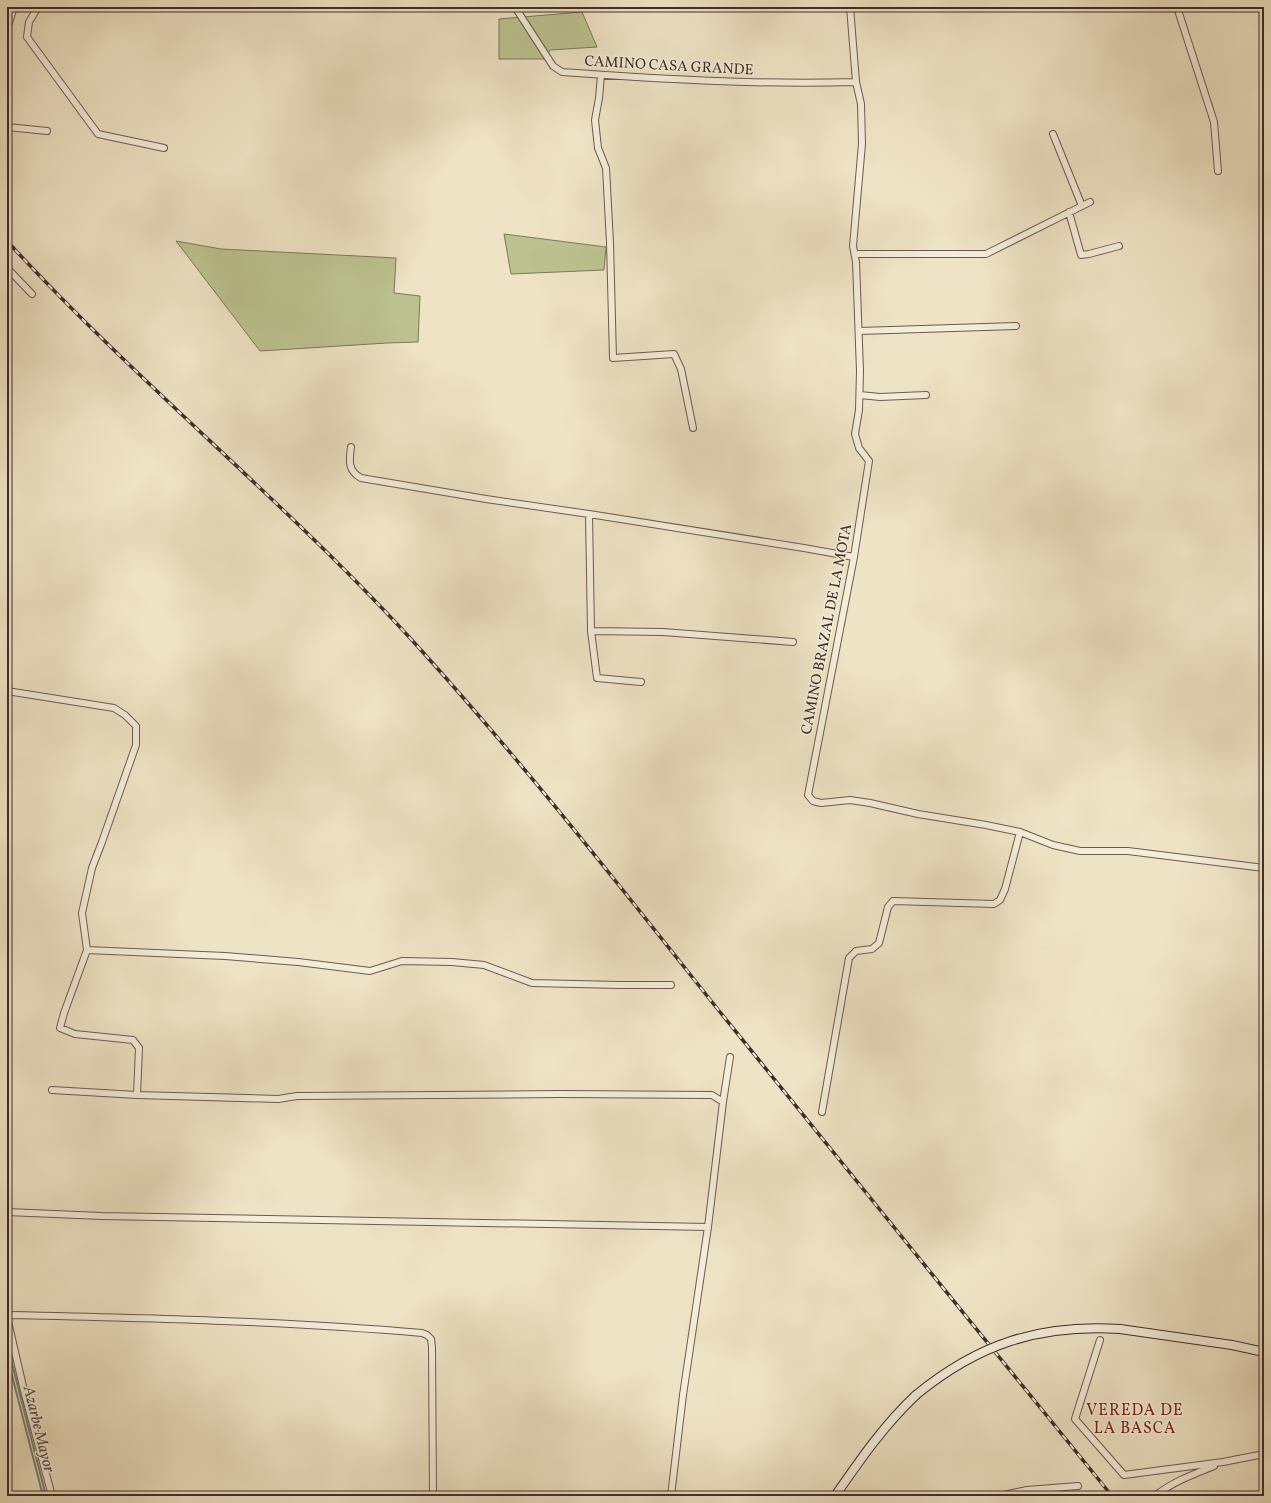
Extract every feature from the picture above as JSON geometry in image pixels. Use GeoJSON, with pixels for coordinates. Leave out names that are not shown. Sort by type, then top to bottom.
{"type":"FeatureCollection","features":[{"type":"Feature","properties":{"kind":"street"},"geometry":{"type":"LineString","coordinates":[[7,29],[14,7]]}},
{"type":"Feature","properties":{"kind":"street"},"geometry":{"type":"LineString","coordinates":[[38,7],[28,22],[27,37],[98,134],[164,148]]}},
{"type":"Feature","properties":{"kind":"street","name":"CAMINO CASA GRANDE"},"geometry":{"type":"LineString","coordinates":[[515,7],[554,66],[562,72],[666,79],[816,83],[856,82]]}},
{"type":"Feature","properties":{"kind":"street","name":"CAMINO BRAZAL DE LA MOTA"},"geometry":{"type":"LineString","coordinates":[[850,7],[856,82],[861,104],[862,144],[853,246],[856,262],[860,395],[855,434],[860,448],[869,461],[854,557],[808,795],[813,801],[821,803],[850,800],[870,802],[918,814],[986,825],[1020,832],[1053,845],[1080,851],[1128,851],[1264,868]]}},
{"type":"Feature","properties":{"kind":"street"},"geometry":{"type":"LineString","coordinates":[[1177,7],[1214,122],[1218,171]]}},
{"type":"Feature","properties":{"kind":"street"},"geometry":{"type":"LineString","coordinates":[[601,75],[599,98],[594,120],[598,148],[606,168],[610,243],[613,358],[674,354],[680,369],[693,428]]}},
{"type":"Feature","properties":{"kind":"street"},"geometry":{"type":"LineString","coordinates":[[7,127],[47,131]]}},
{"type":"Feature","properties":{"kind":"street"},"geometry":{"type":"LineString","coordinates":[[1053,134],[1082,206]]}},
{"type":"Feature","properties":{"kind":"street"},"geometry":{"type":"LineString","coordinates":[[855,254],[986,254],[1090,202]]}},
{"type":"Feature","properties":{"kind":"street"},"geometry":{"type":"LineString","coordinates":[[1069,212],[1081,255],[1119,246]]}},
{"type":"Feature","properties":{"kind":"street"},"geometry":{"type":"LineString","coordinates":[[7,268],[32,294]]}},
{"type":"Feature","properties":{"kind":"street"},"geometry":{"type":"LineString","coordinates":[[859,331],[1016,326]]}},
{"type":"Feature","properties":{"kind":"street"},"geometry":{"type":"LineString","coordinates":[[860,395],[880,397],[926,395]]}},
{"type":"Feature","properties":{"kind":"street"},"geometry":{"type":"LineString","coordinates":[[351,447],[351,470],[354,474],[361,478],[854,557]]}},
{"type":"Feature","properties":{"kind":"street"},"geometry":{"type":"LineString","coordinates":[[588,514],[591,631],[597,678],[641,682]]}},
{"type":"Feature","properties":{"kind":"street"},"geometry":{"type":"LineString","coordinates":[[591,631],[663,632],[793,642]]}},
{"type":"Feature","properties":{"kind":"street"},"geometry":{"type":"LineString","coordinates":[[7,691],[114,708],[125,715],[136,726],[136,745],[92,868],[82,912],[87,950],[60,1028],[76,1034],[133,1040],[139,1048],[137,1095]]}},
{"type":"Feature","properties":{"kind":"street"},"geometry":{"type":"LineString","coordinates":[[822,1112],[849,958],[856,951],[872,949],[879,943],[888,907],[893,901],[994,904],[1000,900],[1006,889],[1020,832]]}},
{"type":"Feature","properties":{"kind":"street"},"geometry":{"type":"LineString","coordinates":[[87,950],[225,956],[298,962],[370,971],[402,961],[452,962],[484,965],[532,983],[620,986],[671,985]]}},
{"type":"Feature","properties":{"kind":"street"},"geometry":{"type":"LineString","coordinates":[[671,1496],[683,1395],[708,1227],[722,1102],[730,1056]]}},
{"type":"Feature","properties":{"kind":"street"},"geometry":{"type":"LineString","coordinates":[[52,1090],[137,1095],[278,1099],[297,1096],[328,1095],[712,1095],[722,1102]]}},
{"type":"Feature","properties":{"kind":"street"},"geometry":{"type":"LineString","coordinates":[[7,1212],[102,1216],[708,1227]]}},
{"type":"Feature","properties":{"kind":"street"},"geometry":{"type":"LineString","coordinates":[[52,1496],[24,1390],[7,1316],[192,1319],[382,1330],[422,1333],[427,1335],[431,1339],[432,1347],[433,1496]]}},
{"type":"Feature","properties":{"kind":"street"},"geometry":{"type":"LineString","coordinates":[[835,1496],[876,1439],[897,1414],[916,1395],[944,1373],[988,1348],[1036,1334],[1067,1329],[1120,1329],[1232,1345],[1264,1352]]}},
{"type":"Feature","properties":{"kind":"street"},"geometry":{"type":"LineString","coordinates":[[1100,1340],[1075,1419],[1124,1475],[1223,1462],[1264,1454]]}},
{"type":"Feature","properties":{"kind":"street"},"geometry":{"type":"LineString","coordinates":[[1155,1496],[1162,1490],[1190,1476],[1223,1462]]}},
{"type":"Feature","properties":{"kind":"street"},"geometry":{"type":"LineString","coordinates":[[999,1496],[1027,1490],[1078,1486]]}},
{"type":"Feature","properties":{"kind":"green space"},"geometry":{"type":"Polygon","coordinates":[[[582,12],[597,47],[550,50],[545,59],[499,59],[499,19],[582,12]]]}},
{"type":"Feature","properties":{"kind":"green space"},"geometry":{"type":"Polygon","coordinates":[[[504,234],[606,247],[604,270],[511,274],[504,234]]]}},
{"type":"Feature","properties":{"kind":"green space"},"geometry":{"type":"Polygon","coordinates":[[[176,241],[221,249],[396,258],[394,293],[420,296],[418,342],[260,351],[176,241]]]}},
{"type":"Feature","properties":{"kind":"waterway","name":"Azarbe Mayor"},"geometry":{"type":"LineString","coordinates":[[7,1344],[46,1496]]}},
{"type":"Feature","properties":{"kind":"waterway","name":"Azarbe Mayor"},"geometry":{"type":"LineString","coordinates":[[7,1356],[43,1496]]}},
{"type":"Feature","properties":{"kind":"railway"},"geometry":{"type":"LineString","coordinates":[[7,241],[57,294],[109,345],[319,545],[370,596],[459,693],[573,828],[1112,1496]]}},
{"type":"Feature","properties":{"kind":"district","name":"VEREDA DE LA BASCA"},"geometry":{"type":"Point","coordinates":[1135,1418]}}]}
